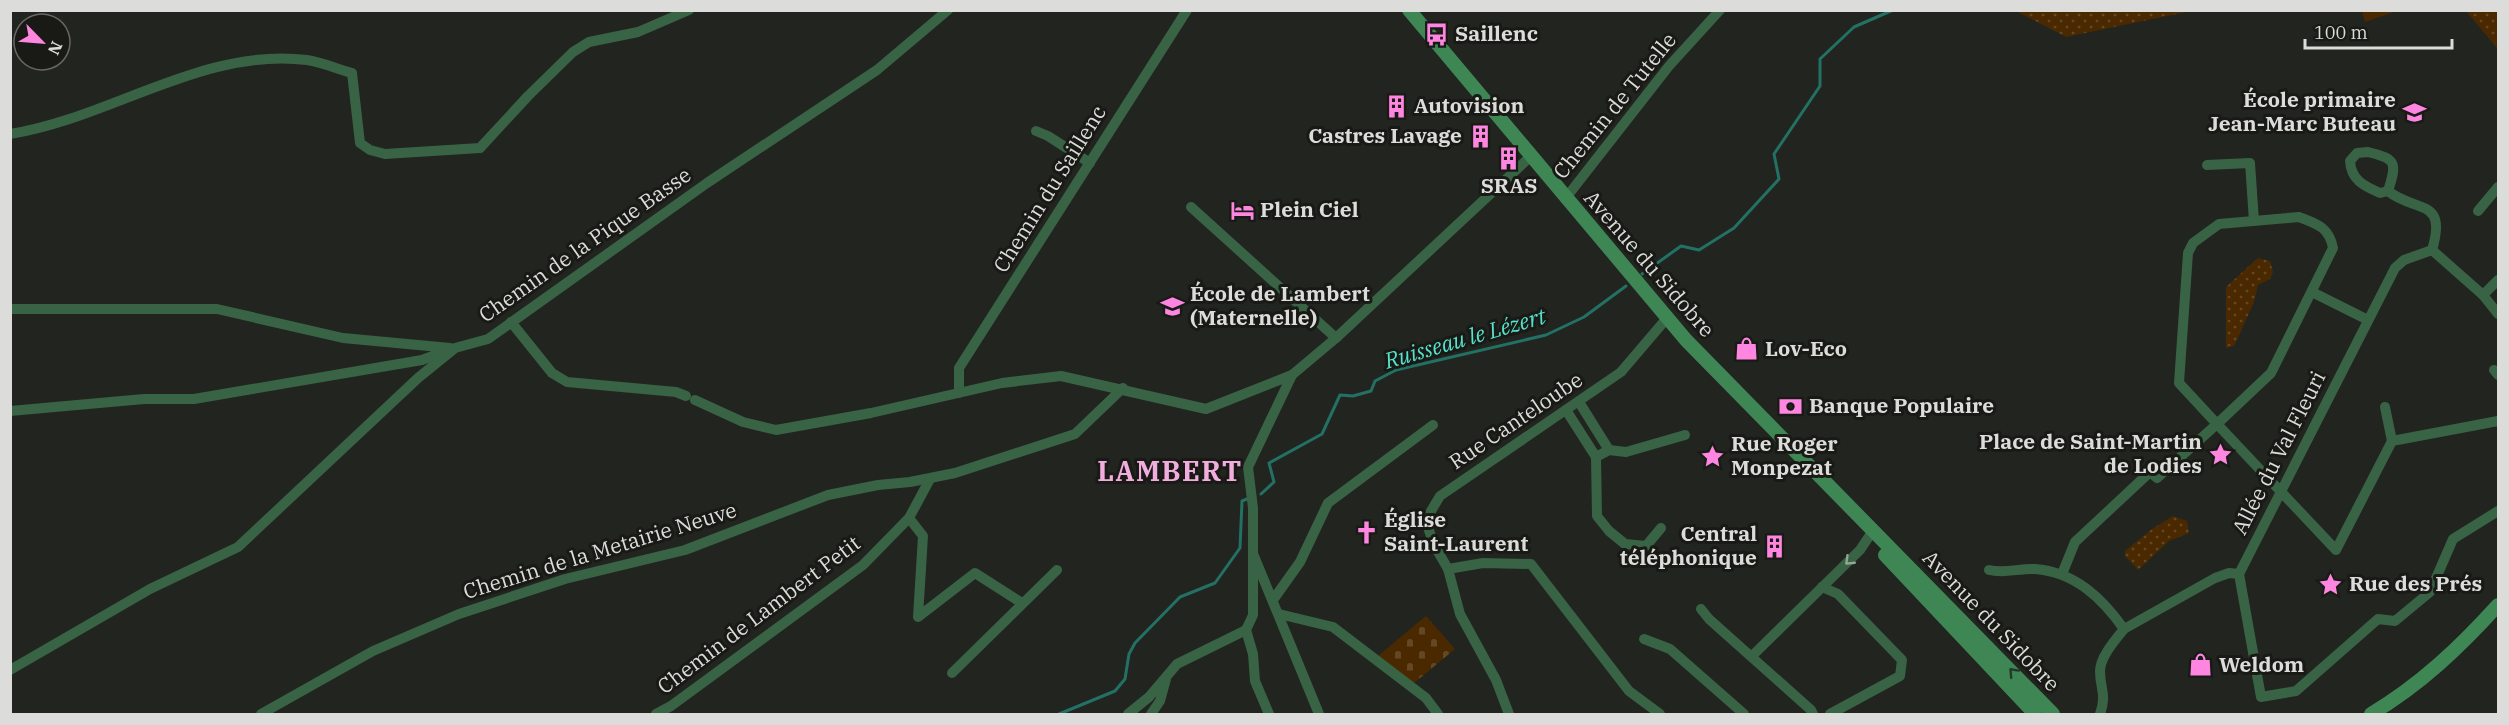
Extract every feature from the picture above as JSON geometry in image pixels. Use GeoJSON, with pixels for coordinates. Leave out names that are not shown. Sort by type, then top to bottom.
{"type":"FeatureCollection","features":[{"type":"Feature","properties":{"kind":"main road","name":"Avenue du Sidobre"},"geometry":{"type":"LineString","coordinates":[[1409,10],[1667,318],[1872,532],[1907,564],[2036,712],[2053,714]]}},
{"type":"Feature","properties":{"kind":"main road"},"geometry":{"type":"LineString","coordinates":[[2371,714],[2432,672],[2462,645],[2499,605]]}},
{"type":"Feature","properties":{"kind":"street"},"geometry":{"type":"LineString","coordinates":[[10,134],[64,121],[209,69],[255,59],[309,60],[352,73],[360,143],[370,150],[385,154],[480,148],[573,52],[589,42],[638,32],[689,10]]}},
{"type":"Feature","properties":{"kind":"street","name":"Chemin de la Pique Basse"},"geometry":{"type":"LineString","coordinates":[[10,670],[150,589],[238,547],[418,378],[455,348],[488,339],[707,183],[877,70],[948,10]]}},
{"type":"Feature","properties":{"kind":"street","name":"Chemin du Saillenc"},"geometry":{"type":"LineString","coordinates":[[959,393],[959,368],[1187,10]]}},
{"type":"Feature","properties":{"kind":"street","name":"Chemin de Tutelle"},"geometry":{"type":"LineString","coordinates":[[1565,199],[1669,66],[1720,10]]}},
{"type":"Feature","properties":{"kind":"street"},"geometry":{"type":"LineString","coordinates":[[1036,132],[1048,136],[1089,163]]}},
{"type":"Feature","properties":{"kind":"street"},"geometry":{"type":"LineString","coordinates":[[2368,152],[2388,157],[2393,162],[2395,170],[2388,190],[2380,193],[2356,181],[2350,171],[2350,162],[2357,153],[2368,152]]}},
{"type":"Feature","properties":{"kind":"street"},"geometry":{"type":"LineString","coordinates":[[511,322],[552,373],[567,382],[676,392],[743,422],[776,430],[871,413],[1002,383],[1061,376],[1123,388],[1206,409],[1292,375],[1336,338],[1531,156]]}},
{"type":"Feature","properties":{"kind":"street"},"geometry":{"type":"LineString","coordinates":[[2207,165],[2250,163],[2254,221]]}},
{"type":"Feature","properties":{"kind":"street"},"geometry":{"type":"LineString","coordinates":[[2388,190],[2396,197],[2425,206],[2432,213],[2436,222],[2432,250],[2483,295],[2499,314]]}},
{"type":"Feature","properties":{"kind":"street"},"geometry":{"type":"LineString","coordinates":[[2478,211],[2486,200],[2497,195]]}},
{"type":"Feature","properties":{"kind":"street"},"geometry":{"type":"LineString","coordinates":[[1191,207],[1336,338]]}},
{"type":"Feature","properties":{"kind":"street"},"geometry":{"type":"LineString","coordinates":[[2062,574],[2075,542],[2150,472],[2157,478],[2192,448],[2216,426],[2271,373],[2333,248],[2331,236],[2323,227],[2299,217],[2219,224],[2193,243],[2188,252],[2179,383],[2216,426],[2336,549],[2392,441],[2385,407]]}},
{"type":"Feature","properties":{"kind":"street","name":"Allée du Val Fleuri"},"geometry":{"type":"LineString","coordinates":[[2239,574],[2368,320],[2399,264],[2432,250]]}},
{"type":"Feature","properties":{"kind":"street"},"geometry":{"type":"LineString","coordinates":[[2483,295],[2499,280]]}},
{"type":"Feature","properties":{"kind":"street"},"geometry":{"type":"LineString","coordinates":[[2312,292],[2368,320]]}},
{"type":"Feature","properties":{"kind":"street"},"geometry":{"type":"LineString","coordinates":[[10,309],[217,309],[343,338],[455,348]]}},
{"type":"Feature","properties":{"kind":"street","name":"Rue Canteloube"},"geometry":{"type":"LineString","coordinates":[[1509,714],[1496,680],[1460,614],[1448,569],[1433,543],[1428,527],[1431,511],[1440,496],[1621,372],[1667,318]]}},
{"type":"Feature","properties":{"kind":"street"},"geometry":{"type":"LineString","coordinates":[[10,411],[144,399],[194,399],[422,360],[455,348]]}},
{"type":"Feature","properties":{"kind":"street"},"geometry":{"type":"LineString","coordinates":[[1128,714],[1149,697],[1177,664],[1246,630],[1253,615],[1251,550],[1253,508],[1248,467],[1292,375]]}},
{"type":"Feature","properties":{"kind":"street","name":"Chemin de la Metairie Neuve"},"geometry":{"type":"LineString","coordinates":[[261,714],[373,651],[459,614],[565,579],[685,550],[828,495],[878,485],[930,479],[1075,434],[1097,416],[1123,388]]}},
{"type":"Feature","properties":{"kind":"street"},"geometry":{"type":"LineString","coordinates":[[1579,402],[1610,450]]}},
{"type":"Feature","properties":{"kind":"street"},"geometry":{"type":"LineString","coordinates":[[1566,410],[1596,457],[1597,516],[1609,531],[1625,544],[1646,546],[1661,528]]}},
{"type":"Feature","properties":{"kind":"street"},"geometry":{"type":"LineString","coordinates":[[2392,441],[2499,421]]}},
{"type":"Feature","properties":{"kind":"street"},"geometry":{"type":"LineString","coordinates":[[1273,600],[1300,562],[1328,503],[1433,425]]}},
{"type":"Feature","properties":{"kind":"street"},"geometry":{"type":"LineString","coordinates":[[1596,457],[1610,450],[1626,452],[1685,435]]}},
{"type":"Feature","properties":{"kind":"street","name":"Chemin de Lambert Petit"},"geometry":{"type":"LineString","coordinates":[[656,714],[671,706],[863,565],[909,518],[930,479]]}},
{"type":"Feature","properties":{"kind":"street"},"geometry":{"type":"LineString","coordinates":[[2100,714],[2104,693],[2100,670],[2115,640],[2124,629],[2215,578],[2229,573],[2239,574],[2261,697],[2296,691],[2378,619],[2395,621],[2430,591],[2452,539],[2499,511]]}},
{"type":"Feature","properties":{"kind":"street"},"geometry":{"type":"LineString","coordinates":[[909,518],[923,536],[918,616],[975,573],[1022,603]]}},
{"type":"Feature","properties":{"kind":"street"},"geometry":{"type":"LineString","coordinates":[[1752,656],[1860,550],[1872,532]]}},
{"type":"Feature","properties":{"kind":"street"},"geometry":{"type":"LineString","coordinates":[[1251,550],[1280,614],[1319,714]]}},
{"type":"Feature","properties":{"kind":"street"},"geometry":{"type":"LineString","coordinates":[[1448,569],[1483,563],[1531,564],[1629,691],[1660,714]]}},
{"type":"Feature","properties":{"kind":"street"},"geometry":{"type":"LineString","coordinates":[[1989,570],[2001,573],[2033,569],[2062,574],[2088,588],[2113,613],[2124,629]]}},
{"type":"Feature","properties":{"kind":"street"},"geometry":{"type":"LineString","coordinates":[[952,673],[1057,570]]}},
{"type":"Feature","properties":{"kind":"street"},"geometry":{"type":"LineString","coordinates":[[1822,587],[1838,594],[1902,660],[1900,676],[1830,714]]}},
{"type":"Feature","properties":{"kind":"street"},"geometry":{"type":"LineString","coordinates":[[1701,609],[1709,619],[1813,714]]}},
{"type":"Feature","properties":{"kind":"street"},"geometry":{"type":"LineString","coordinates":[[1280,614],[1333,627],[1426,698],[1438,714]]}},
{"type":"Feature","properties":{"kind":"street"},"geometry":{"type":"LineString","coordinates":[[1246,630],[1253,654],[1256,681],[1269,714]]}},
{"type":"Feature","properties":{"kind":"street"},"geometry":{"type":"LineString","coordinates":[[1644,639],[1670,649],[1744,714]]}},
{"type":"Feature","properties":{"kind":"street"},"geometry":{"type":"LineString","coordinates":[[1151,714],[1160,701],[1167,676]]}},
{"type":"Feature","properties":{"kind":"green space"},"geometry":{"type":"Polygon","coordinates":[[[2016,10],[2191,11],[2066,37],[2016,10]]]}},
{"type":"Feature","properties":{"kind":"green space"},"geometry":{"type":"Polygon","coordinates":[[[2362,10],[2397,11],[2365,22],[2362,10]]]}},
{"type":"Feature","properties":{"kind":"green space"},"geometry":{"type":"Polygon","coordinates":[[[2466,11],[2498,11],[2498,49],[2466,11]]]}},
{"type":"Feature","properties":{"kind":"green space"},"geometry":{"type":"Polygon","coordinates":[[[2258,258],[2270,261],[2273,272],[2270,279],[2258,285],[2254,302],[2234,346],[2226,348],[2226,287],[2258,258]]]}},
{"type":"Feature","properties":{"kind":"green space"},"geometry":{"type":"Polygon","coordinates":[[[2173,516],[2187,521],[2189,533],[2169,541],[2138,570],[2125,556],[2125,551],[2152,529],[2173,516]]]}},
{"type":"Feature","properties":{"kind":"green space"},"geometry":{"type":"Polygon","coordinates":[[[1426,616],[1455,649],[1414,683],[1378,656],[1426,616]]]}},
{"type":"Feature","properties":{"kind":"waterway","name":"Ruisseau le Lézert"},"geometry":{"type":"LineString","coordinates":[[1642,274],[1681,246],[1699,250],[1734,228],[1779,179],[1774,154],[1820,86],[1820,59],[1854,27],[1893,10]]}},
{"type":"Feature","properties":{"kind":"waterway","name":"Ruisseau le Lézert"},"geometry":{"type":"LineString","coordinates":[[1261,494],[1274,482],[1269,463],[1322,434],[1340,395],[1353,396],[1371,391],[1375,381],[1396,370],[1546,335],[1584,317],[1626,286]]}},
{"type":"Feature","properties":{"kind":"waterway","name":"Ruisseau le Lézert"},"geometry":{"type":"LineString","coordinates":[[1059,714],[1115,691],[1125,679],[1129,654],[1135,643],[1180,597],[1215,583],[1240,548],[1242,501],[1247,499]]}},
{"type":"Feature","properties":{"kind":"place","name":"Saillenc"},"geometry":{"type":"Point","coordinates":[1437,34]}},
{"type":"Feature","properties":{"kind":"place","name":"Autovision"},"geometry":{"type":"Point","coordinates":[1396,106]}},
{"type":"Feature","properties":{"kind":"place","name":"École primaire Jean-Marc Buteau"},"geometry":{"type":"Point","coordinates":[2414,112]}},
{"type":"Feature","properties":{"kind":"place","name":"Castres Lavage"},"geometry":{"type":"Point","coordinates":[1480,136]}},
{"type":"Feature","properties":{"kind":"place","name":"SRAS"},"geometry":{"type":"Point","coordinates":[1509,158]}},
{"type":"Feature","properties":{"kind":"place","name":"Plein Ciel"},"geometry":{"type":"Point","coordinates":[1242,210]}},
{"type":"Feature","properties":{"kind":"place","name":"École de Lambert (Maternelle)"},"geometry":{"type":"Point","coordinates":[1172,306]}},
{"type":"Feature","properties":{"kind":"place","name":"Lov-Eco"},"geometry":{"type":"Point","coordinates":[1747,349]}},
{"type":"Feature","properties":{"kind":"place","name":"Banque Populaire"},"geometry":{"type":"Point","coordinates":[1791,406]}},
{"type":"Feature","properties":{"kind":"place","name":"Place de Saint-Martin de Lodies"},"geometry":{"type":"Point","coordinates":[2220,454]}},
{"type":"Feature","properties":{"kind":"place","name":"Rue Roger Monpezat"},"geometry":{"type":"Point","coordinates":[1713,456]}},
{"type":"Feature","properties":{"kind":"place","name":"Église Saint-Laurent"},"geometry":{"type":"Point","coordinates":[1366,532]}},
{"type":"Feature","properties":{"kind":"place","name":"Central téléphonique"},"geometry":{"type":"Point","coordinates":[1775,546]}},
{"type":"Feature","properties":{"kind":"place","name":"Rue des Prés"},"geometry":{"type":"Point","coordinates":[2331,584]}},
{"type":"Feature","properties":{"kind":"place","name":"Weldom"},"geometry":{"type":"Point","coordinates":[2201,665]}},
{"type":"Feature","properties":{"kind":"district","name":"LAMBERT"},"geometry":{"type":"Point","coordinates":[1170,472]}}]}
